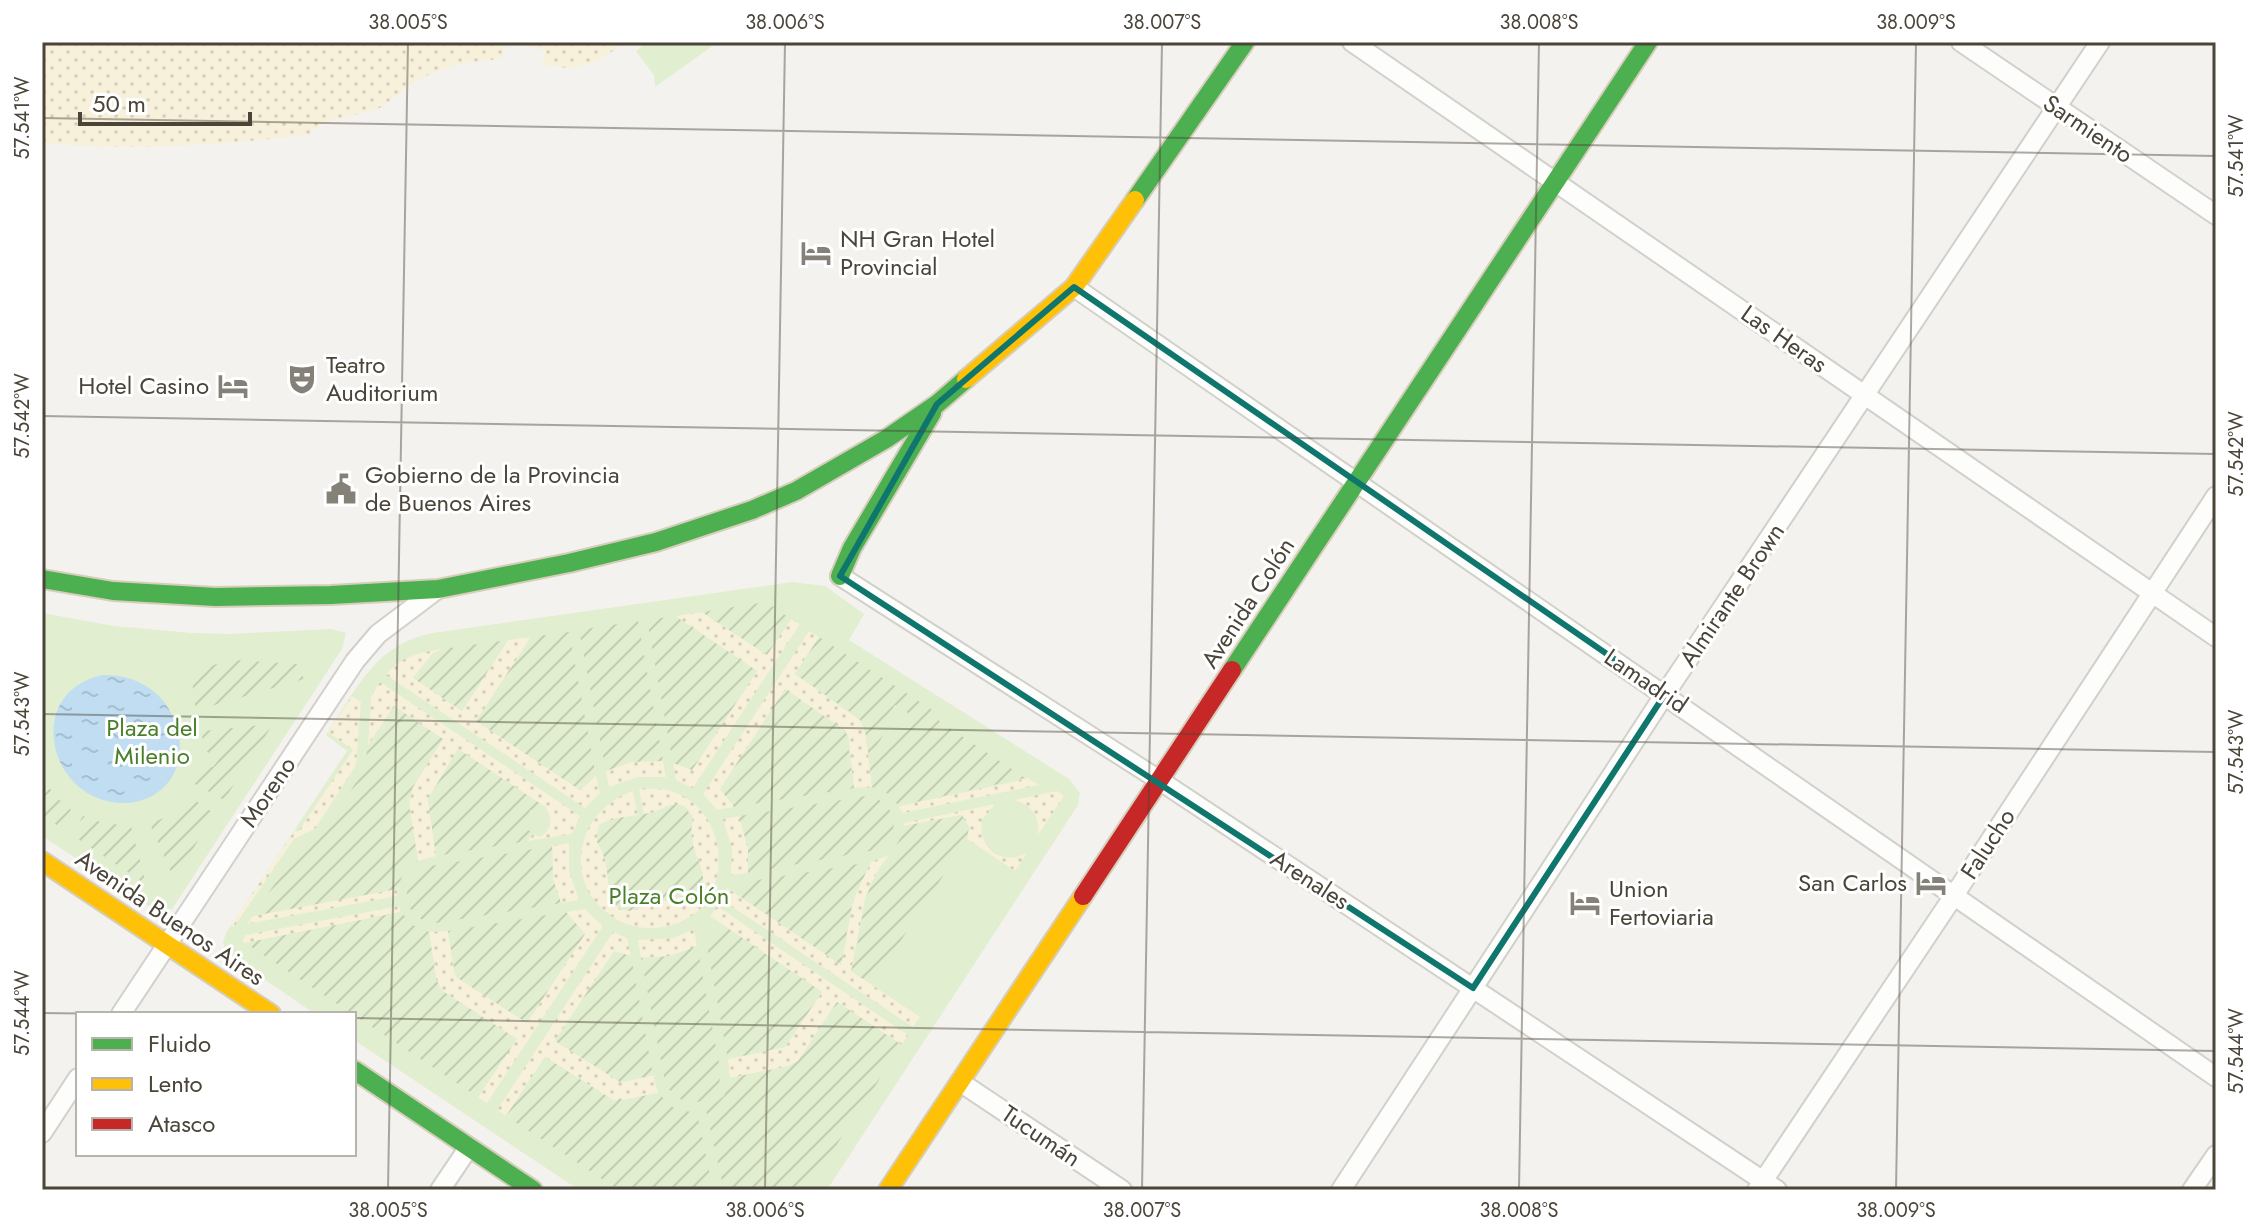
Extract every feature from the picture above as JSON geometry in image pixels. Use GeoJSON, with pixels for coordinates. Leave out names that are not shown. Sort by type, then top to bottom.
{"type":"FeatureCollection","features":[{"type":"Feature","properties":{"kind":"main road"},"geometry":{"type":"LineString","coordinates":[[42,579],[113,591],[215,597],[318,596],[438,589],[615,553],[752,510],[796,491],[886,439],[937,404],[1074,287],[1245,42]]}},
{"type":"Feature","properties":{"kind":"main road","name":"Avenida Colón"},"geometry":{"type":"LineString","coordinates":[[888,1190],[1648,42]]}},
{"type":"Feature","properties":{"kind":"main road"},"geometry":{"type":"LineString","coordinates":[[840,576],[852,548],[937,404]]}},
{"type":"Feature","properties":{"kind":"main road","name":"Avenida Buenos Aires"},"geometry":{"type":"LineString","coordinates":[[42,861],[268,1012]]}},
{"type":"Feature","properties":{"kind":"main road"},"geometry":{"type":"LineString","coordinates":[[356,1071],[533,1190]]}},
{"type":"Feature","properties":{"kind":"street","name":"Las Heras"},"geometry":{"type":"LineString","coordinates":[[1352,42],[2216,637]]}},
{"type":"Feature","properties":{"kind":"street","name":"Sarmiento"},"geometry":{"type":"LineString","coordinates":[[1961,42],[2216,215]]}},
{"type":"Feature","properties":{"kind":"street","name":"Almirante Brown"},"geometry":{"type":"LineString","coordinates":[[1341,1190],[1665,694],[2100,42]]}},
{"type":"Feature","properties":{"kind":"street","name":"Lamadrid"},"geometry":{"type":"LineString","coordinates":[[1074,287],[2216,1077]]}},
{"type":"Feature","properties":{"kind":"street","name":"Falucho"},"geometry":{"type":"LineString","coordinates":[[1766,1187],[2216,496]]}},
{"type":"Feature","properties":{"kind":"street","name":"Arenales"},"geometry":{"type":"LineString","coordinates":[[840,576],[1159,780],[1766,1187]]}},
{"type":"Feature","properties":{"kind":"street","name":"Moreno"},"geometry":{"type":"LineString","coordinates":[[122,1012],[355,661],[378,634],[438,589]]}},
{"type":"Feature","properties":{"kind":"street"},"geometry":{"type":"LineString","coordinates":[[42,1133],[76,1081]]}},
{"type":"Feature","properties":{"kind":"street","name":"Tucumán"},"geometry":{"type":"LineString","coordinates":[[960,1082],[1122,1190]]}},
{"type":"Feature","properties":{"kind":"street"},"geometry":{"type":"LineString","coordinates":[[440,1190],[469,1147]]}},
{"type":"Feature","properties":{"kind":"street"},"geometry":{"type":"LineString","coordinates":[[2192,1190],[2216,1155]]}},
{"type":"Feature","properties":{"kind":"highlighted area"},"geometry":{"type":"Polygon","coordinates":[[[1074,287],[1665,694],[1473,988],[840,576],[937,404],[1074,287]]]}},
{"type":"Feature","properties":{"kind":"green space"},"geometry":{"type":"Polygon","coordinates":[[[648,42],[718,42],[655,87],[654,75],[636,51],[648,42]]]}},
{"type":"Feature","properties":{"kind":"green space","name":"Plaza Colón"},"geometry":{"type":"Polygon","coordinates":[[[792,582],[825,586],[864,614],[849,640],[1069,779],[1080,793],[1078,805],[827,1190],[579,1190],[356,1041],[356,1012],[312,1012],[226,953],[223,942],[226,933],[347,751],[326,735],[358,686],[382,658],[396,647],[433,633],[792,582]]]}},
{"type":"Feature","properties":{"kind":"green space"},"geometry":{"type":"Polygon","coordinates":[[[766,602],[791,619],[767,655],[702,612],[766,602]]]}},
{"type":"Feature","properties":{"kind":"green space","name":"Plaza del Milenio"},"geometry":{"type":"Polygon","coordinates":[[[42,613],[114,626],[192,633],[331,629],[346,633],[342,649],[172,909],[155,910],[42,836],[42,613]]]}},
{"type":"Feature","properties":{"kind":"green space"},"geometry":{"type":"Polygon","coordinates":[[[675,616],[757,671],[692,770],[673,763],[647,620],[675,616]]]}},
{"type":"Feature","properties":{"kind":"green space"},"geometry":{"type":"Polygon","coordinates":[[[638,621],[663,761],[631,762],[606,771],[579,630],[638,621]]]}},
{"type":"Feature","properties":{"kind":"green space"},"geometry":{"type":"Polygon","coordinates":[[[569,632],[596,776],[580,790],[476,721],[531,637],[569,632]]]}},
{"type":"Feature","properties":{"kind":"green space"},"geometry":{"type":"Polygon","coordinates":[[[819,637],[931,709],[939,721],[1025,778],[899,806],[887,793],[872,787],[870,769],[897,728],[904,731],[913,716],[895,705],[885,719],[891,723],[869,758],[865,730],[859,718],[795,674],[819,637]]]}},
{"type":"Feature","properties":{"kind":"green space"},"geometry":{"type":"Polygon","coordinates":[[[508,640],[462,711],[413,678],[432,654],[443,649],[508,640]]]}},
{"type":"Feature","properties":{"kind":"green space"},"geometry":{"type":"Polygon","coordinates":[[[234,660],[298,664],[304,679],[197,710],[193,689],[199,674],[214,665],[234,660]]]}},
{"type":"Feature","properties":{"kind":"green space"},"geometry":{"type":"Polygon","coordinates":[[[785,689],[846,731],[854,788],[734,807],[720,789],[785,689]]]}},
{"type":"Feature","properties":{"kind":"green space"},"geometry":{"type":"Polygon","coordinates":[[[394,706],[443,739],[410,792],[409,805],[418,861],[404,872],[397,889],[253,916],[301,845],[323,834],[364,770],[368,745],[394,706]]]}},
{"type":"Feature","properties":{"kind":"green space"},"geometry":{"type":"Polygon","coordinates":[[[273,724],[224,800],[195,784],[202,767],[213,767],[220,758],[203,750],[202,731],[273,724]]]}},
{"type":"Feature","properties":{"kind":"green space"},"geometry":{"type":"Polygon","coordinates":[[[458,749],[547,808],[530,810],[527,829],[533,834],[527,841],[436,856],[428,799],[458,749]]]}},
{"type":"Feature","properties":{"kind":"green space"},"geometry":{"type":"Polygon","coordinates":[[[42,777],[55,796],[71,810],[58,826],[42,815],[42,777]]]}},
{"type":"Feature","properties":{"kind":"green space"},"geometry":{"type":"Polygon","coordinates":[[[189,796],[215,814],[174,879],[150,824],[168,816],[189,796]]]}},
{"type":"Feature","properties":{"kind":"green space"},"geometry":{"type":"Polygon","coordinates":[[[866,796],[884,803],[893,817],[892,834],[880,849],[748,873],[748,848],[739,816],[866,796]]]}},
{"type":"Feature","properties":{"kind":"green space"},"geometry":{"type":"Polygon","coordinates":[[[678,804],[692,815],[691,834],[703,876],[702,890],[688,899],[679,897],[629,911],[618,908],[611,899],[606,864],[597,842],[599,825],[678,804]]]}},
{"type":"Feature","properties":{"kind":"green space"},"geometry":{"type":"Polygon","coordinates":[[[962,815],[969,827],[967,839],[872,985],[851,971],[866,898],[876,874],[896,845],[904,826],[962,815]]]}},
{"type":"Feature","properties":{"kind":"green space"},"geometry":{"type":"Polygon","coordinates":[[[83,816],[103,823],[131,826],[146,884],[72,835],[83,816]]]}},
{"type":"Feature","properties":{"kind":"green space"},"geometry":{"type":"Polygon","coordinates":[[[552,846],[553,879],[561,903],[436,923],[416,916],[410,908],[407,891],[410,882],[425,867],[552,846]]]}},
{"type":"Feature","properties":{"kind":"green space"},"geometry":{"type":"Polygon","coordinates":[[[871,862],[853,900],[841,965],[741,897],[746,882],[871,862]]]}},
{"type":"Feature","properties":{"kind":"green space"},"geometry":{"type":"Polygon","coordinates":[[[401,912],[412,925],[429,932],[436,979],[441,990],[517,1039],[478,1097],[356,1016],[356,1012],[349,1012],[245,943],[401,912]]]}},
{"type":"Feature","properties":{"kind":"green space"},"geometry":{"type":"Polygon","coordinates":[[[566,912],[585,934],[527,1023],[456,977],[448,931],[566,912]]]}},
{"type":"Feature","properties":{"kind":"green space"},"geometry":{"type":"Polygon","coordinates":[[[723,925],[822,992],[785,1047],[728,1059],[706,941],[723,925]]]}},
{"type":"Feature","properties":{"kind":"green space"},"geometry":{"type":"Polygon","coordinates":[[[697,946],[721,1074],[713,1094],[697,1102],[688,1102],[671,1092],[665,1082],[641,958],[671,956],[697,946]]]}},
{"type":"Feature","properties":{"kind":"green space"},"geometry":{"type":"Polygon","coordinates":[[[614,951],[631,956],[653,1075],[620,1082],[555,1041],[614,951]]]}},
{"type":"Feature","properties":{"kind":"green space"},"geometry":{"type":"Polygon","coordinates":[[[837,1002],[902,1045],[807,1190],[724,1190],[706,1110],[724,1096],[730,1078],[789,1066],[798,1061],[837,1002]]]}},
{"type":"Feature","properties":{"kind":"green space"},"geometry":{"type":"Polygon","coordinates":[[[545,1057],[613,1100],[658,1093],[675,1109],[697,1113],[713,1190],[619,1190],[506,1116],[545,1057]]]}},
{"type":"Feature","properties":{"kind":"sand"},"geometry":{"type":"Polygon","coordinates":[[[42,42],[507,42],[502,59],[464,63],[441,70],[418,80],[381,107],[332,120],[309,135],[143,147],[42,143],[42,42]]]}},
{"type":"Feature","properties":{"kind":"sand"},"geometry":{"type":"Polygon","coordinates":[[[517,42],[625,42],[586,65],[555,67],[542,64],[546,51],[517,42]]]}},
{"type":"Feature","properties":{"kind":"sand"},"geometry":{"type":"Polygon","coordinates":[[[702,612],[767,655],[791,619],[800,624],[693,788],[676,780],[673,763],[693,769],[757,671],[675,616],[702,612]]]}},
{"type":"Feature","properties":{"kind":"sand"},"geometry":{"type":"Polygon","coordinates":[[[809,631],[819,637],[795,674],[861,721],[866,735],[872,787],[854,788],[848,734],[729,799],[734,807],[717,810],[703,794],[809,631]]]}},
{"type":"Feature","properties":{"kind":"sand"},"geometry":{"type":"Polygon","coordinates":[[[531,637],[477,721],[590,780],[596,776],[600,793],[585,808],[386,675],[404,659],[443,649],[432,654],[462,711],[508,640],[531,637]]]}},
{"type":"Feature","properties":{"kind":"sand"},"geometry":{"type":"Polygon","coordinates":[[[380,682],[580,816],[572,834],[527,841],[533,834],[540,837],[549,828],[550,817],[546,808],[458,749],[428,799],[436,856],[418,861],[409,805],[414,783],[368,745],[371,697],[380,682]]]}},
{"type":"Feature","properties":{"kind":"sand"},"geometry":{"type":"Polygon","coordinates":[[[352,696],[361,702],[356,765],[315,829],[294,839],[234,927],[231,925],[353,750],[328,732],[352,696]]]}},
{"type":"Feature","properties":{"kind":"sand"},"geometry":{"type":"Polygon","coordinates":[[[663,761],[666,777],[638,777],[609,787],[606,771],[631,762],[663,761]]]}},
{"type":"Feature","properties":{"kind":"sand"},"geometry":{"type":"Polygon","coordinates":[[[1026,779],[1039,785],[902,813],[899,806],[1026,779]]]}},
{"type":"Feature","properties":{"kind":"sand"},"geometry":{"type":"Polygon","coordinates":[[[639,789],[671,791],[695,805],[711,826],[718,851],[717,878],[706,902],[686,920],[656,928],[630,925],[606,912],[592,897],[581,861],[583,844],[601,812],[633,791],[638,816],[622,820],[616,818],[597,830],[597,842],[603,850],[613,904],[623,910],[680,897],[703,873],[686,807],[667,806],[644,815],[639,789]]]}},
{"type":"Feature","properties":{"kind":"sand"},"geometry":{"type":"Polygon","coordinates":[[[1057,791],[1064,796],[1038,835],[1034,813],[1014,800],[1057,791]]]}},
{"type":"Feature","properties":{"kind":"sand"},"geometry":{"type":"Polygon","coordinates":[[[995,804],[982,820],[984,839],[1000,856],[1017,857],[1027,853],[1015,871],[967,839],[969,827],[962,815],[904,826],[904,823],[995,804]]]}},
{"type":"Feature","properties":{"kind":"sand"},"geometry":{"type":"Polygon","coordinates":[[[739,816],[748,848],[748,873],[731,875],[732,849],[723,819],[739,816]]]}},
{"type":"Feature","properties":{"kind":"sand"},"geometry":{"type":"Polygon","coordinates":[[[569,843],[569,871],[579,900],[561,903],[553,879],[552,846],[569,843]]]}},
{"type":"Feature","properties":{"kind":"sand"},"geometry":{"type":"Polygon","coordinates":[[[889,855],[866,895],[851,971],[920,1017],[913,1027],[722,900],[727,888],[841,964],[860,880],[872,862],[889,855]]]}},
{"type":"Feature","properties":{"kind":"sand"},"geometry":{"type":"Polygon","coordinates":[[[397,889],[397,896],[247,924],[253,916],[397,889]]]}},
{"type":"Feature","properties":{"kind":"sand"},"geometry":{"type":"Polygon","coordinates":[[[399,906],[401,912],[245,943],[242,941],[246,935],[399,906]]]}},
{"type":"Feature","properties":{"kind":"sand"},"geometry":{"type":"Polygon","coordinates":[[[717,906],[908,1035],[902,1045],[837,1002],[798,1061],[789,1066],[730,1078],[728,1059],[785,1047],[822,992],[710,916],[717,906]]]}},
{"type":"Feature","properties":{"kind":"sand"},"geometry":{"type":"Polygon","coordinates":[[[585,909],[603,926],[487,1103],[478,1097],[516,1039],[441,990],[436,979],[429,932],[448,931],[454,973],[585,934],[566,912],[585,909]]]}},
{"type":"Feature","properties":{"kind":"sand"},"geometry":{"type":"Polygon","coordinates":[[[694,929],[697,946],[671,956],[641,958],[638,940],[673,938],[694,929]]]}},
{"type":"Feature","properties":{"kind":"sand"},"geometry":{"type":"Polygon","coordinates":[[[613,932],[627,938],[631,956],[614,952],[624,1082],[653,1075],[658,1093],[613,1100],[545,1057],[506,1116],[497,1110],[613,932]]]}},
{"type":"Feature","properties":{"kind":"water"},"geometry":{"type":"Polygon","coordinates":[[[102,675],[127,678],[148,688],[166,704],[177,727],[180,750],[171,779],[162,789],[140,801],[122,803],[97,798],[77,785],[62,766],[55,745],[54,723],[61,702],[77,686],[102,675]]]}},
{"type":"Feature","properties":{"kind":"traffic: fast"},"geometry":{"type":"LineString","coordinates":[[1135,200],[1245,42]]}},
{"type":"Feature","properties":{"kind":"traffic: fast"},"geometry":{"type":"LineString","coordinates":[[1232,670],[1648,42]]}},
{"type":"Feature","properties":{"kind":"traffic: fast"},"geometry":{"type":"LineString","coordinates":[[42,579],[113,591],[215,597],[331,595],[438,589],[569,563],[656,542],[752,510],[796,491],[886,439],[937,404],[966,379]]}},
{"type":"Feature","properties":{"kind":"traffic: fast"},"geometry":{"type":"LineString","coordinates":[[840,576],[852,548],[932,413]]}},
{"type":"Feature","properties":{"kind":"traffic: fast"},"geometry":{"type":"LineString","coordinates":[[356,1071],[533,1190]]}},
{"type":"Feature","properties":{"kind":"traffic: slow"},"geometry":{"type":"LineString","coordinates":[[966,379],[1074,287],[1135,200]]}},
{"type":"Feature","properties":{"kind":"traffic: slow"},"geometry":{"type":"LineString","coordinates":[[42,861],[268,1012]]}},
{"type":"Feature","properties":{"kind":"traffic: slow"},"geometry":{"type":"LineString","coordinates":[[888,1190],[1083,896]]}},
{"type":"Feature","properties":{"kind":"traffic: jam"},"geometry":{"type":"LineString","coordinates":[[1083,896],[1232,670]]}},
{"type":"Feature","properties":{"kind":"place","name":"NH Gran Hotel Provincial"},"geometry":{"type":"Point","coordinates":[816,253]}},
{"type":"Feature","properties":{"kind":"place","name":"Teatro Auditorium"},"geometry":{"type":"Point","coordinates":[302,379]}},
{"type":"Feature","properties":{"kind":"place","name":"Hotel Casino"},"geometry":{"type":"Point","coordinates":[233,386]}},
{"type":"Feature","properties":{"kind":"place","name":"Gobierno de la Provincia de Buenos Aires"},"geometry":{"type":"Point","coordinates":[341,489]}},
{"type":"Feature","properties":{"kind":"place","name":"San Carlos"},"geometry":{"type":"Point","coordinates":[1931,883]}},
{"type":"Feature","properties":{"kind":"place","name":"Union Fertoviaria"},"geometry":{"type":"Point","coordinates":[1585,903]}}]}
